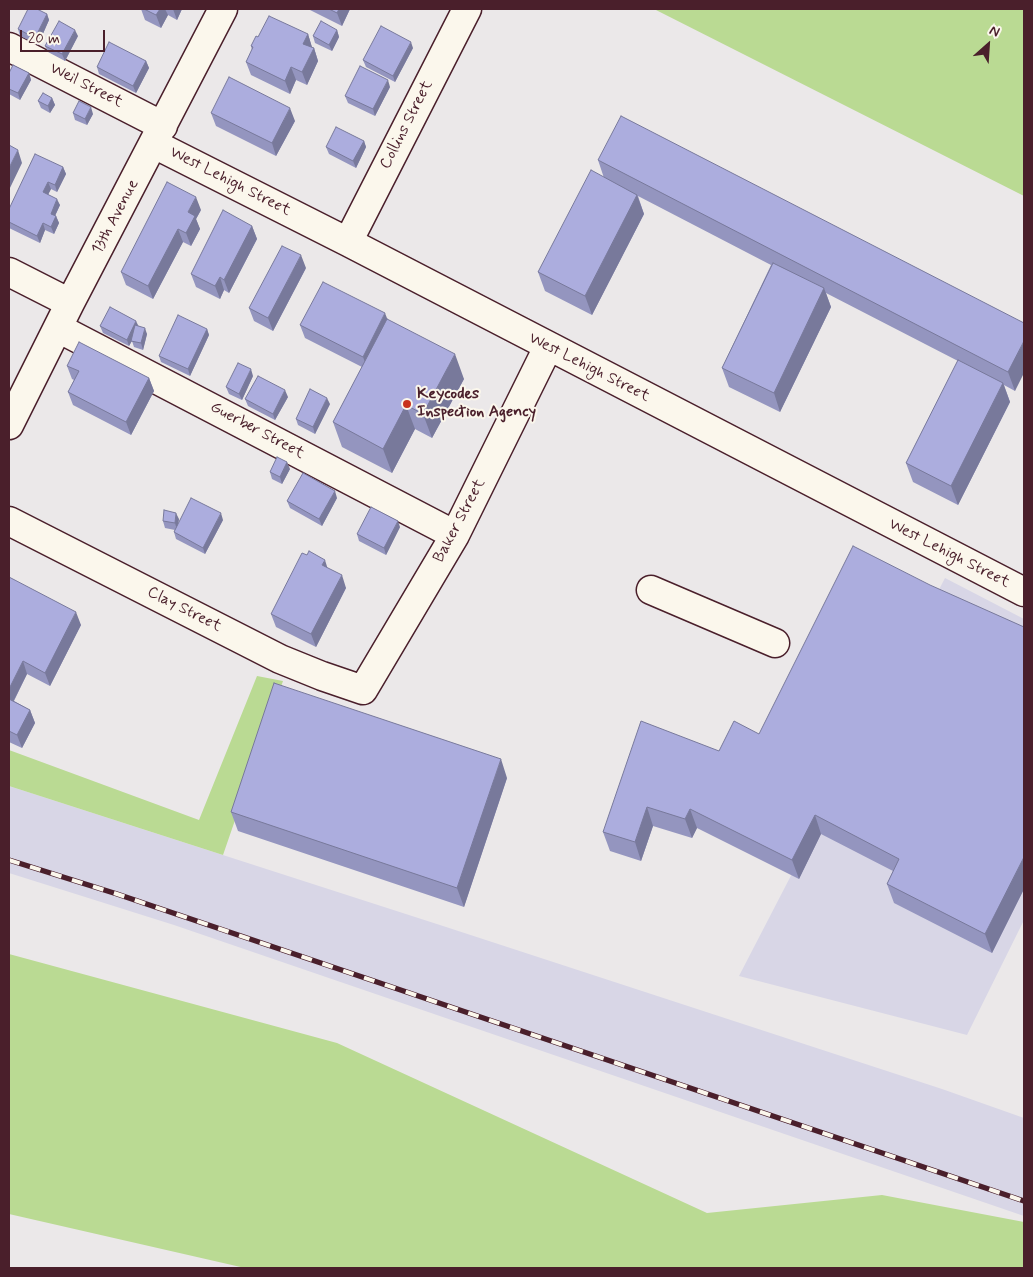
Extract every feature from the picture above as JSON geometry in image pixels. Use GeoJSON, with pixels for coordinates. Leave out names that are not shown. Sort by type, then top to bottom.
{"type":"FeatureCollection","features":[{"type":"Feature","properties":{"kind":"street","name":"13th Avenue"},"geometry":{"type":"LineString","coordinates":[[9,425],[70,303],[223,9]]}},
{"type":"Feature","properties":{"kind":"street","name":"Collins Street"},"geometry":{"type":"LineString","coordinates":[[348,242],[467,9]]}},
{"type":"Feature","properties":{"kind":"street","name":"Weil Street"},"geometry":{"type":"LineString","coordinates":[[9,47],[159,135]]}},
{"type":"Feature","properties":{"kind":"street","name":"West Lehigh Street"},"geometry":{"type":"LineString","coordinates":[[159,135],[348,242],[1024,592]]}},
{"type":"Feature","properties":{"kind":"street"},"geometry":{"type":"LineString","coordinates":[[9,272],[70,303]]}},
{"type":"Feature","properties":{"kind":"street","name":"Guerber Street"},"geometry":{"type":"LineString","coordinates":[[58,328],[455,535]]}},
{"type":"Feature","properties":{"kind":"street","name":"Baker Street"},"geometry":{"type":"LineString","coordinates":[[363,690],[455,535],[548,347]]}},
{"type":"Feature","properties":{"kind":"street","name":"Clay Street"},"geometry":{"type":"LineString","coordinates":[[9,521],[280,659],[363,690]]}},
{"type":"Feature","properties":{"kind":"street"},"geometry":{"type":"LineString","coordinates":[[651,590],[775,643]]}},
{"type":"Feature","properties":{"kind":"shaded area"},"geometry":{"type":"Polygon","coordinates":[[[945,578],[1024,619],[1024,920],[967,1035],[739,976],[945,578]]]}},
{"type":"Feature","properties":{"kind":"shaded area"},"geometry":{"type":"Polygon","coordinates":[[[9,786],[942,1089],[1024,1118],[1024,1216],[174,925],[9,873],[9,786]]]}},
{"type":"Feature","properties":{"kind":"green space"},"geometry":{"type":"Polygon","coordinates":[[[654,9],[1024,9],[1024,196],[654,9]]]}},
{"type":"Feature","properties":{"kind":"green space"},"geometry":{"type":"Polygon","coordinates":[[[257,676],[283,681],[223,855],[9,786],[9,750],[199,820],[257,676]]]}},
{"type":"Feature","properties":{"kind":"green space"},"geometry":{"type":"Polygon","coordinates":[[[9,954],[337,1043],[707,1213],[882,1195],[1024,1222],[1024,1268],[245,1268],[9,1214],[9,954]]]}},
{"type":"Feature","properties":{"kind":"building"},"geometry":{"type":"Polygon","coordinates":[[[28,9],[37,9],[47,14],[35,38],[18,29],[28,9]]]}},
{"type":"Feature","properties":{"kind":"building"},"geometry":{"type":"Polygon","coordinates":[[[144,9],[160,9],[156,15],[144,9]]]}},
{"type":"Feature","properties":{"kind":"building"},"geometry":{"type":"Polygon","coordinates":[[[329,9],[339,9],[337,13],[329,9]]]}},
{"type":"Feature","properties":{"kind":"building"},"geometry":{"type":"Polygon","coordinates":[[[269,16],[308,34],[303,44],[314,48],[302,72],[291,67],[285,81],[246,62],[256,36],[258,37],[269,16]]]}},
{"type":"Feature","properties":{"kind":"building"},"geometry":{"type":"Polygon","coordinates":[[[59,21],[75,30],[62,54],[45,46],[59,21]]]}},
{"type":"Feature","properties":{"kind":"building"},"geometry":{"type":"Polygon","coordinates":[[[321,21],[337,30],[329,45],[313,36],[321,21]]]}},
{"type":"Feature","properties":{"kind":"building"},"geometry":{"type":"Polygon","coordinates":[[[381,26],[411,42],[393,76],[363,60],[381,26]]]}},
{"type":"Feature","properties":{"kind":"building"},"geometry":{"type":"Polygon","coordinates":[[[109,42],[146,61],[133,86],[97,67],[109,42]]]}},
{"type":"Feature","properties":{"kind":"building"},"geometry":{"type":"Polygon","coordinates":[[[13,65],[29,73],[18,93],[9,89],[9,73],[13,65]]]}},
{"type":"Feature","properties":{"kind":"building"},"geometry":{"type":"Polygon","coordinates":[[[360,66],[388,80],[373,109],[345,96],[360,66]]]}},
{"type":"Feature","properties":{"kind":"building"},"geometry":{"type":"Polygon","coordinates":[[[229,77],[290,108],[272,143],[211,113],[229,77]]]}},
{"type":"Feature","properties":{"kind":"building"},"geometry":{"type":"Polygon","coordinates":[[[43,93],[52,98],[48,106],[38,101],[43,93]]]}},
{"type":"Feature","properties":{"kind":"building"},"geometry":{"type":"Polygon","coordinates":[[[79,101],[91,107],[85,119],[73,113],[79,101]]]}},
{"type":"Feature","properties":{"kind":"building"},"geometry":{"type":"Polygon","coordinates":[[[621,116],[1024,323],[1024,341],[1008,372],[598,160],[621,116]]]}},
{"type":"Feature","properties":{"kind":"building"},"geometry":{"type":"Polygon","coordinates":[[[336,127],[364,141],[353,161],[326,147],[336,127]]]}},
{"type":"Feature","properties":{"kind":"building"},"geometry":{"type":"Polygon","coordinates":[[[9,145],[18,150],[9,168],[9,145]]]}},
{"type":"Feature","properties":{"kind":"building"},"geometry":{"type":"Polygon","coordinates":[[[35,154],[63,167],[55,185],[48,182],[43,192],[57,199],[51,214],[56,216],[51,227],[43,223],[37,236],[9,222],[9,209],[35,154]]]}},
{"type":"Feature","properties":{"kind":"building"},"geometry":{"type":"Polygon","coordinates":[[[591,170],[637,195],[585,296],[538,272],[591,170]]]}},
{"type":"Feature","properties":{"kind":"building"},"geometry":{"type":"Polygon","coordinates":[[[167,182],[196,197],[188,212],[195,216],[186,233],[178,229],[148,286],[121,272],[167,182]]]}},
{"type":"Feature","properties":{"kind":"building"},"geometry":{"type":"Polygon","coordinates":[[[223,210],[252,226],[224,280],[220,277],[215,286],[191,274],[223,210]]]}},
{"type":"Feature","properties":{"kind":"building"},"geometry":{"type":"Polygon","coordinates":[[[282,246],[301,255],[268,318],[249,308],[282,246]]]}},
{"type":"Feature","properties":{"kind":"building"},"geometry":{"type":"Polygon","coordinates":[[[773,263],[824,288],[774,393],[722,368],[773,263]]]}},
{"type":"Feature","properties":{"kind":"building"},"geometry":{"type":"Polygon","coordinates":[[[323,282],[385,313],[363,357],[300,325],[323,282]]]}},
{"type":"Feature","properties":{"kind":"building"},"geometry":{"type":"Polygon","coordinates":[[[110,307],[136,321],[127,340],[100,326],[110,307]]]}},
{"type":"Feature","properties":{"kind":"building"},"geometry":{"type":"Polygon","coordinates":[[[178,315],[207,329],[188,369],[159,356],[178,315]]]}},
{"type":"Feature","properties":{"kind":"building"},"geometry":{"type":"Polygon","coordinates":[[[387,319],[455,354],[423,414],[406,405],[383,449],[333,422],[387,319]]]}},
{"type":"Feature","properties":{"kind":"building"},"geometry":{"type":"Polygon","coordinates":[[[135,325],[145,328],[141,343],[131,341],[135,325]]]}},
{"type":"Feature","properties":{"kind":"building"},"geometry":{"type":"Polygon","coordinates":[[[79,342],[149,378],[126,422],[68,392],[79,371],[67,366],[79,342]]]}},
{"type":"Feature","properties":{"kind":"building"},"geometry":{"type":"Polygon","coordinates":[[[958,360],[1003,383],[951,486],[906,463],[958,360]]]}},
{"type":"Feature","properties":{"kind":"building"},"geometry":{"type":"Polygon","coordinates":[[[238,363],[251,369],[239,394],[226,387],[238,363]]]}},
{"type":"Feature","properties":{"kind":"building"},"geometry":{"type":"Polygon","coordinates":[[[258,376],[285,390],[273,414],[245,399],[258,376]]]}},
{"type":"Feature","properties":{"kind":"building"},"geometry":{"type":"Polygon","coordinates":[[[310,389],[327,398],[313,427],[296,419],[310,389]]]}},
{"type":"Feature","properties":{"kind":"building"},"geometry":{"type":"Polygon","coordinates":[[[277,457],[287,462],[280,477],[270,472],[277,457]]]}},
{"type":"Feature","properties":{"kind":"building"},"geometry":{"type":"Polygon","coordinates":[[[303,473],[335,491],[319,519],[287,501],[303,473]]]}},
{"type":"Feature","properties":{"kind":"building"},"geometry":{"type":"Polygon","coordinates":[[[191,498],[221,513],[203,548],[174,532],[191,498]]]}},
{"type":"Feature","properties":{"kind":"building"},"geometry":{"type":"Polygon","coordinates":[[[371,507],[398,521],[384,548],[357,534],[371,507]]]}},
{"type":"Feature","properties":{"kind":"building"},"geometry":{"type":"Polygon","coordinates":[[[164,510],[176,513],[175,523],[163,521],[164,510]]]}},
{"type":"Feature","properties":{"kind":"building"},"geometry":{"type":"Polygon","coordinates":[[[853,546],[930,585],[1024,627],[1024,857],[985,934],[887,884],[899,859],[815,815],[792,860],[690,809],[685,819],[647,807],[635,842],[603,832],[641,721],[719,751],[734,721],[759,734],[853,546]]]}},
{"type":"Feature","properties":{"kind":"building"},"geometry":{"type":"Polygon","coordinates":[[[309,551],[325,560],[322,565],[342,575],[311,634],[271,614],[302,553],[307,555],[309,551]]]}},
{"type":"Feature","properties":{"kind":"building"},"geometry":{"type":"Polygon","coordinates":[[[9,577],[76,612],[45,673],[23,661],[9,689],[9,577]]]}},
{"type":"Feature","properties":{"kind":"building"},"geometry":{"type":"Polygon","coordinates":[[[274,683],[501,759],[457,888],[231,812],[274,683]]]}},
{"type":"Feature","properties":{"kind":"building"},"geometry":{"type":"Polygon","coordinates":[[[9,699],[30,710],[17,735],[9,731],[9,699]]]}},
{"type":"Feature","properties":{"kind":"railway"},"geometry":{"type":"LineString","coordinates":[[9,860],[117,894],[1024,1201]]}},
{"type":"Feature","properties":{"kind":"place","name":"Keycodes Inspection Agency"},"geometry":{"type":"Point","coordinates":[407,404]}}]}
